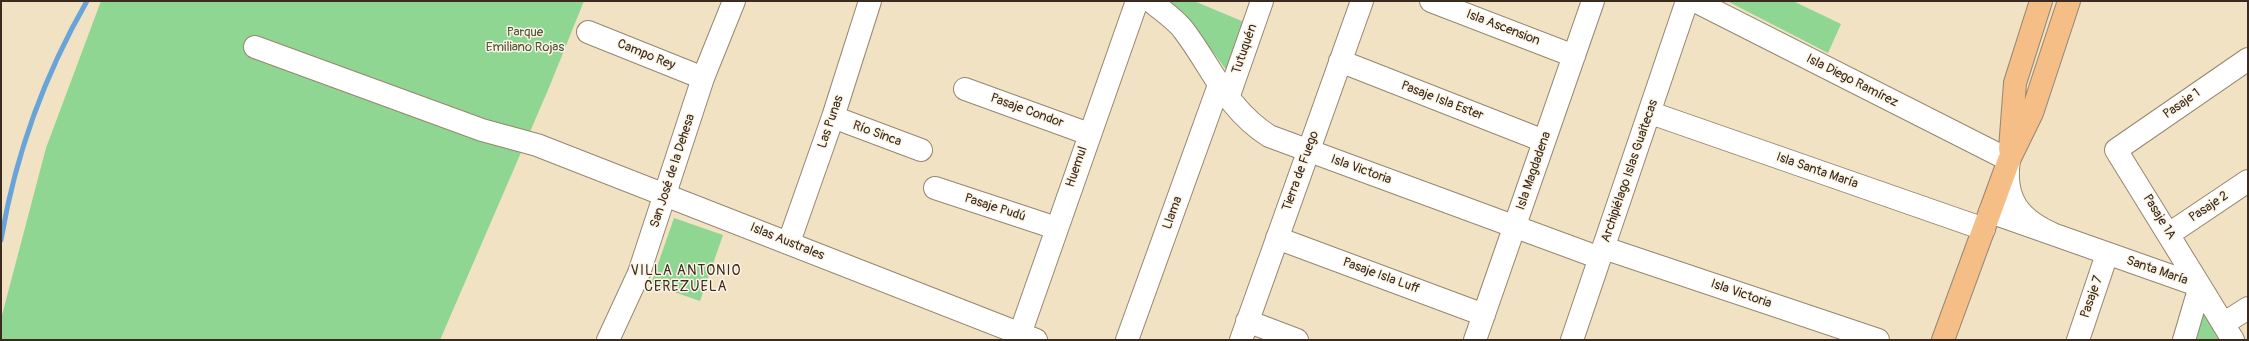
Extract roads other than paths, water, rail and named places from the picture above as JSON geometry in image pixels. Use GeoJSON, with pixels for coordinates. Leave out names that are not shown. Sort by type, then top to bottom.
{"type":"FeatureCollection","features":[{"type":"Feature","properties":{"kind":"main road"},"geometry":{"type":"LineString","coordinates":[[2009,160],[2015,83],[2041,1]]}},
{"type":"Feature","properties":{"kind":"main road"},"geometry":{"type":"LineString","coordinates":[[1943,340],[2009,160],[2032,113],[2069,1]]}},
{"type":"Feature","properties":{"kind":"street","name":"San José de la Dehesa"},"geometry":{"type":"LineString","coordinates":[[608,340],[639,273],[704,78],[734,1]]}},
{"type":"Feature","properties":{"kind":"street","name":"Huemul"},"geometry":{"type":"LineString","coordinates":[[1028,337],[1056,228],[1137,1]]}},
{"type":"Feature","properties":{"kind":"street","name":"Isla Victoria"},"geometry":{"type":"LineString","coordinates":[[1151,1],[1184,31],[1224,91],[1250,124],[1269,136],[1515,227],[1878,340]]}},
{"type":"Feature","properties":{"kind":"street","name":"Tutuquén"},"geometry":{"type":"LineString","coordinates":[[1224,91],[1262,1]]}},
{"type":"Feature","properties":{"kind":"street","name":"Tierra de Fuego"},"geometry":{"type":"LineString","coordinates":[[1244,331],[1362,1]]}},
{"type":"Feature","properties":{"kind":"street","name":"Isla Ascension"},"geometry":{"type":"LineString","coordinates":[[1432,1],[1574,56]]}},
{"type":"Feature","properties":{"kind":"street","name":"Isla Magdadena"},"geometry":{"type":"LineString","coordinates":[[1475,340],[1593,1]]}},
{"type":"Feature","properties":{"kind":"street","name":"Archipiélago Islas Guaitecas"},"geometry":{"type":"LineString","coordinates":[[1572,340],[1651,113],[1687,1]]}},
{"type":"Feature","properties":{"kind":"street","name":"Isla Diego Ramírez"},"geometry":{"type":"LineString","coordinates":[[1695,1],[2009,160]]}},
{"type":"Feature","properties":{"kind":"street","name":"Las Punas"},"geometry":{"type":"LineString","coordinates":[[788,242],[833,117],[865,2]]}},
{"type":"Feature","properties":{"kind":"street","name":"Campo Rey"},"geometry":{"type":"LineString","coordinates":[[588,32],[704,78]]}},
{"type":"Feature","properties":{"kind":"street","name":"Islas Australes"},"geometry":{"type":"LineString","coordinates":[[255,47],[482,130],[537,145],[666,194],[1028,337]]}},
{"type":"Feature","properties":{"kind":"street","name":"Pasaje 1"},"geometry":{"type":"LineString","coordinates":[[2116,150],[2248,59]]}},
{"type":"Feature","properties":{"kind":"street","name":"Pasaje Isla Ester"},"geometry":{"type":"LineString","coordinates":[[1340,61],[1544,141]]}},
{"type":"Feature","properties":{"kind":"street","name":"Pasaje Condor"},"geometry":{"type":"LineString","coordinates":[[965,89],[1089,134]]}},
{"type":"Feature","properties":{"kind":"street","name":"Llama"},"geometry":{"type":"LineString","coordinates":[[1127,340],[1224,91]]}},
{"type":"Feature","properties":{"kind":"street","name":"Isla Santa María"},"geometry":{"type":"LineString","coordinates":[[1651,113],[1987,221]]}},
{"type":"Feature","properties":{"kind":"street","name":"Río Sinca"},"geometry":{"type":"LineString","coordinates":[[833,117],[921,150]]}},
{"type":"Feature","properties":{"kind":"street","name":"Pasaje 1A"},"geometry":{"type":"LineString","coordinates":[[2116,150],[2200,286]]}},
{"type":"Feature","properties":{"kind":"street","name":"Santa María"},"geometry":{"type":"LineString","coordinates":[[2009,160],[2009,190],[2018,210],[2034,226],[2107,254],[2200,286],[2228,332]]}},
{"type":"Feature","properties":{"kind":"street","name":"Pasaje 2"},"geometry":{"type":"LineString","coordinates":[[2169,234],[2248,181]]}},
{"type":"Feature","properties":{"kind":"street","name":"Pasaje Pudú"},"geometry":{"type":"LineString","coordinates":[[935,188],[1056,228]]}},
{"type":"Feature","properties":{"kind":"street","name":"Santa María"},"geometry":{"type":"LineString","coordinates":[[1987,221],[2055,235]]}},
{"type":"Feature","properties":{"kind":"street","name":"Pasaje Isla Luff"},"geometry":{"type":"LineString","coordinates":[[1277,238],[1484,315]]}},
{"type":"Feature","properties":{"kind":"street","name":"Pasaje 7"},"geometry":{"type":"LineString","coordinates":[[2078,340],[2107,254]]}},
{"type":"Feature","properties":{"kind":"street"},"geometry":{"type":"LineString","coordinates":[[2184,340],[2200,286]]}},
{"type":"Feature","properties":{"kind":"street"},"geometry":{"type":"LineString","coordinates":[[2228,332],[2248,308]]}},
{"type":"Feature","properties":{"kind":"street"},"geometry":{"type":"LineString","coordinates":[[1244,331],[1297,340]]}},
{"type":"Feature","properties":{"kind":"waterway"},"geometry":{"type":"LineString","coordinates":[[1,240],[14,178],[23,147],[45,87],[58,57],[87,1]]}},
{"type":"Feature","properties":{"kind":"district","name":"VILLA ANTONIO CEREZUELA"},"geometry":{"type":"Point","coordinates":[686,280]}},
{"type":"Feature","properties":{"kind":"park label","name":"Parque Emiliano Rojas"},"geometry":{"type":"Point","coordinates":[525,40]}}]}
